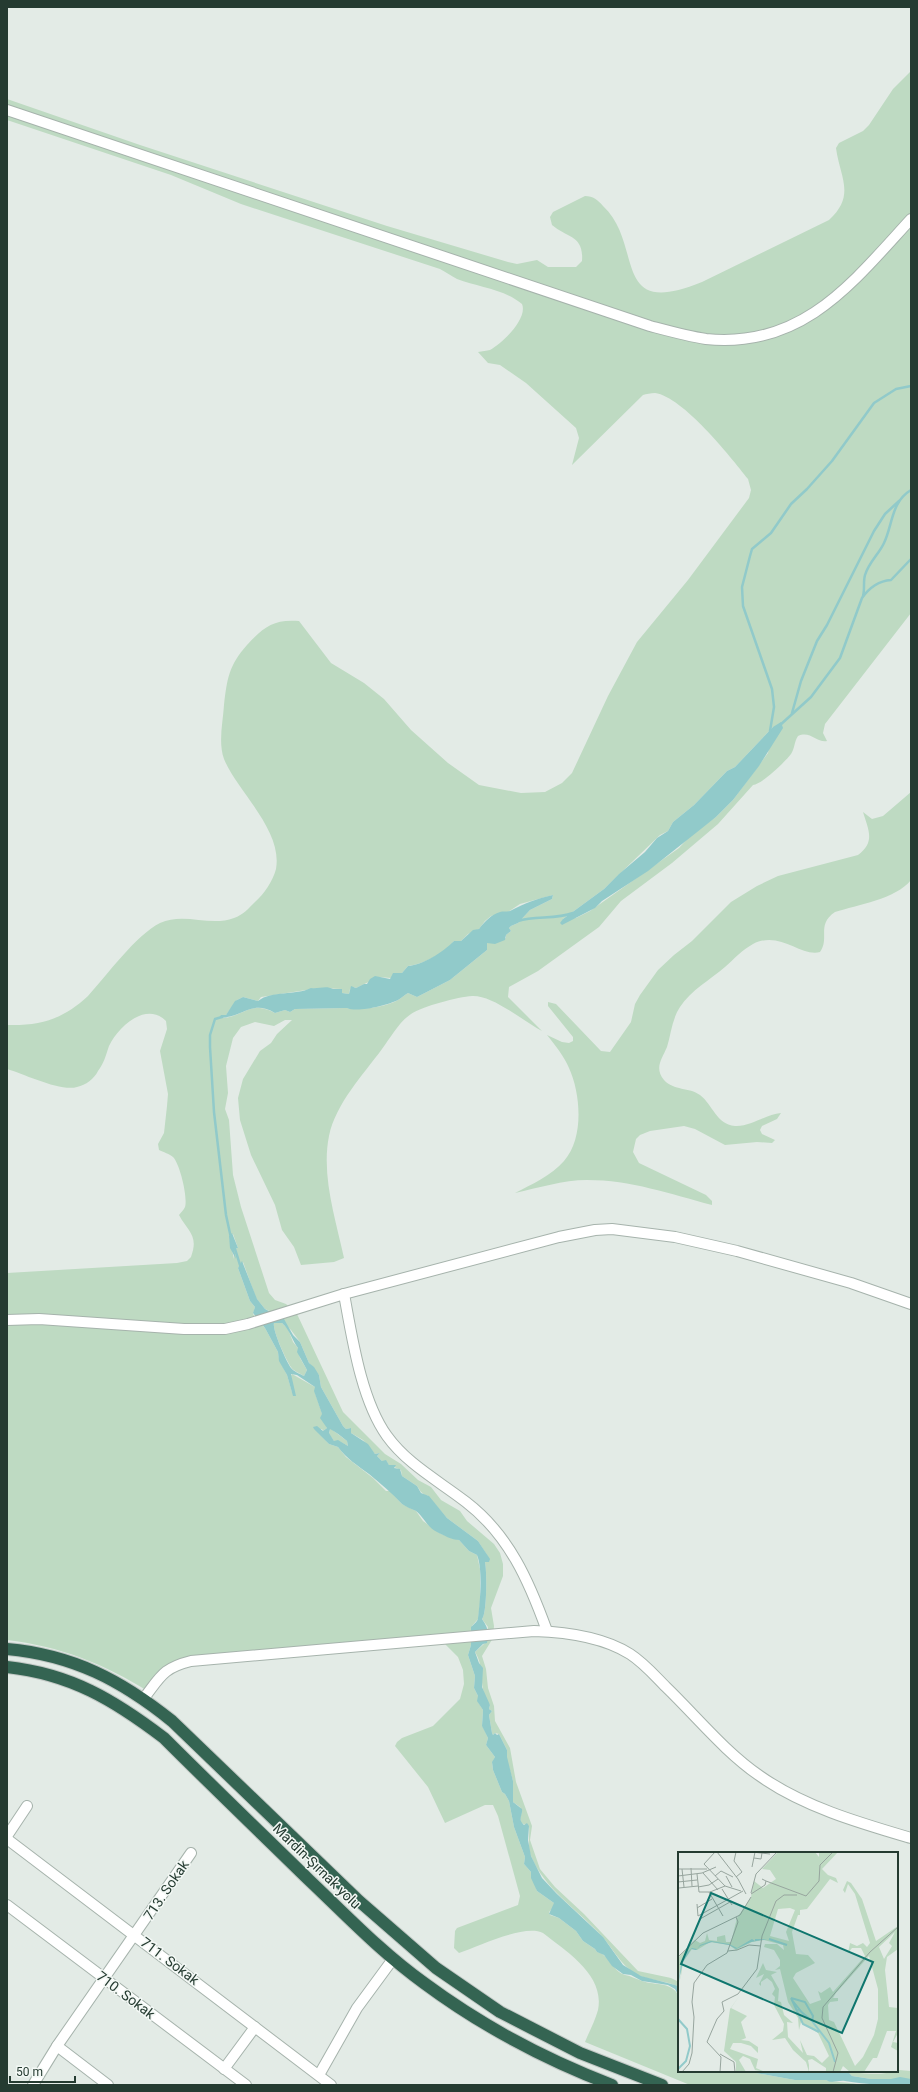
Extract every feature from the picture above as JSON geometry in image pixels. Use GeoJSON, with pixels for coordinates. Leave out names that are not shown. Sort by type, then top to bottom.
{"type":"FeatureCollection","features":[{"type":"Feature","properties":{"kind":"highway"},"geometry":{"type":"LineString","coordinates":[[7,1649],[66,1659],[105,1675],[144,1698],[172,1721],[359,1901],[436,1968],[500,2012],[580,2053],[662,2085]]}},
{"type":"Feature","properties":{"kind":"highway","name":"Mardin-Şırnak yolu"},"geometry":{"type":"LineString","coordinates":[[7,1667],[34,1671],[96,1692],[133,1715],[164,1738],[393,1959],[429,1987],[490,2028],[570,2069],[612,2085]]}},
{"type":"Feature","properties":{"kind":"street"},"geometry":{"type":"LineString","coordinates":[[7,110],[644,323],[708,339],[755,336],[784,329],[805,319],[831,302],[852,283],[911,219]]}},
{"type":"Feature","properties":{"kind":"street"},"geometry":{"type":"LineString","coordinates":[[7,1320],[39,1319],[132,1327],[212,1330],[248,1324],[344,1294],[559,1237],[595,1230],[612,1229],[675,1236],[737,1250],[851,1283],[911,1304]]}},
{"type":"Feature","properties":{"kind":"street"},"geometry":{"type":"LineString","coordinates":[[344,1294],[359,1367],[368,1396],[386,1434],[406,1457],[468,1503],[503,1538],[525,1575],[547,1631]]}},
{"type":"Feature","properties":{"kind":"street"},"geometry":{"type":"LineString","coordinates":[[144,1698],[167,1669],[174,1665],[191,1661],[465,1636],[547,1631],[598,1641],[630,1654],[658,1679],[730,1751],[767,1780],[805,1801],[837,1814],[911,1838]]}},
{"type":"Feature","properties":{"kind":"street"},"geometry":{"type":"LineString","coordinates":[[7,1836],[27,1806]]}},
{"type":"Feature","properties":{"kind":"street","name":"711. Sokak"},"geometry":{"type":"LineString","coordinates":[[7,1839],[136,1935],[331,2085]]}},
{"type":"Feature","properties":{"kind":"street","name":"713. Sokak"},"geometry":{"type":"LineString","coordinates":[[33,2085],[57,2046],[136,1935],[191,1853]]}},
{"type":"Feature","properties":{"kind":"street","name":"710. Sokak"},"geometry":{"type":"LineString","coordinates":[[7,1905],[246,2085]]}},
{"type":"Feature","properties":{"kind":"street"},"geometry":{"type":"LineString","coordinates":[[318,2075],[357,2008],[393,1959]]}},
{"type":"Feature","properties":{"kind":"street"},"geometry":{"type":"LineString","coordinates":[[224,2069],[255,2027]]}},
{"type":"Feature","properties":{"kind":"street"},"geometry":{"type":"LineString","coordinates":[[57,2046],[108,2085]]}},
{"type":"Feature","properties":{"kind":"green space"},"geometry":{"type":"Polygon","coordinates":[[[911,71],[911,613],[825,724],[823,733],[827,741],[820,740],[810,735],[798,736],[788,758],[762,781],[753,785],[718,824],[672,863],[621,901],[599,927],[538,971],[509,987],[508,997],[542,1031],[498,1004],[480,997],[472,996],[432,1005],[416,1011],[403,1021],[351,1090],[338,1112],[329,1136],[327,1151],[328,1182],[330,1198],[344,1258],[334,1262],[301,1265],[294,1247],[282,1230],[275,1205],[251,1155],[240,1120],[238,1098],[243,1079],[260,1051],[271,1043],[277,1034],[292,1020],[285,1020],[274,1026],[255,1022],[241,1027],[233,1038],[226,1066],[228,1093],[225,1109],[229,1120],[233,1175],[241,1207],[269,1293],[275,1300],[286,1304],[297,1314],[343,1412],[385,1454],[401,1464],[418,1480],[431,1487],[441,1500],[460,1511],[467,1521],[494,1544],[500,1553],[503,1564],[503,1576],[491,1608],[494,1626],[493,1638],[482,1656],[486,1669],[488,1688],[494,1706],[495,1721],[510,1748],[516,1782],[532,1826],[530,1840],[540,1869],[555,1887],[584,1914],[638,1971],[671,1978],[678,1982],[678,1987],[646,1978],[630,1970],[620,1960],[598,1932],[552,1888],[537,1868],[530,1852],[529,1826],[521,1823],[520,1818],[522,1812],[520,1807],[513,1802],[513,1781],[506,1757],[507,1750],[499,1734],[495,1733],[493,1735],[492,1733],[489,1715],[492,1711],[489,1709],[490,1705],[486,1699],[482,1686],[480,1665],[475,1652],[485,1643],[488,1627],[482,1619],[486,1601],[485,1562],[489,1562],[487,1555],[478,1541],[447,1518],[427,1495],[426,1496],[417,1486],[402,1476],[401,1470],[394,1467],[395,1465],[389,1465],[386,1461],[382,1461],[377,1456],[380,1453],[375,1454],[363,1440],[351,1433],[351,1428],[346,1429],[343,1426],[321,1387],[319,1375],[309,1363],[300,1342],[291,1330],[272,1312],[265,1309],[256,1298],[243,1262],[238,1268],[250,1301],[255,1307],[253,1314],[265,1328],[278,1352],[279,1359],[287,1375],[292,1392],[294,1392],[291,1376],[292,1374],[315,1387],[315,1393],[327,1428],[323,1431],[322,1429],[316,1430],[329,1444],[338,1447],[346,1457],[373,1478],[386,1491],[390,1491],[402,1504],[416,1511],[423,1521],[441,1534],[459,1540],[469,1551],[477,1555],[480,1569],[480,1604],[478,1619],[472,1626],[471,1645],[468,1655],[475,1676],[474,1688],[478,1696],[478,1702],[483,1710],[482,1725],[488,1738],[486,1745],[495,1757],[492,1763],[493,1770],[502,1792],[509,1801],[514,1827],[525,1857],[524,1864],[531,1872],[537,1891],[554,1903],[554,1907],[549,1912],[550,1915],[559,1918],[576,1931],[583,1941],[597,1952],[605,1956],[621,1973],[642,1981],[667,1986],[676,1991],[678,1994],[678,2072],[751,2072],[795,2080],[826,2080],[864,2085],[690,2085],[585,2042],[598,2010],[599,1997],[596,1986],[590,1975],[573,1956],[543,1933],[525,1931],[489,1941],[459,1953],[454,1948],[455,1931],[457,1928],[518,1905],[520,1896],[498,1816],[493,1805],[485,1805],[445,1823],[428,1787],[395,1746],[402,1738],[433,1726],[460,1699],[464,1684],[463,1670],[458,1657],[444,1643],[173,1665],[149,1692],[116,1673],[81,1658],[45,1647],[7,1640],[7,1273],[177,1263],[187,1261],[191,1257],[194,1244],[191,1234],[179,1215],[185,1208],[186,1203],[181,1174],[173,1157],[159,1150],[158,1144],[164,1133],[168,1094],[160,1051],[167,1029],[166,1021],[158,1016],[150,1014],[142,1015],[133,1019],[119,1031],[113,1039],[102,1065],[94,1077],[84,1085],[70,1088],[42,1082],[7,1069],[7,1025],[30,1024],[51,1020],[79,1004],[141,937],[160,923],[178,919],[216,921],[234,918],[248,909],[268,887],[276,869],[276,854],[273,840],[258,811],[230,771],[224,759],[221,746],[225,696],[230,673],[241,652],[264,629],[282,621],[299,621],[331,663],[364,683],[384,699],[411,730],[448,763],[479,785],[521,793],[545,792],[562,783],[572,773],[608,696],[637,642],[688,580],[749,498],[751,490],[748,479],[730,456],[692,416],[679,405],[666,397],[655,393],[643,395],[572,465],[579,438],[576,428],[526,383],[500,365],[488,363],[478,352],[490,350],[495,347],[513,330],[518,323],[523,310],[522,304],[515,299],[499,292],[457,279],[440,269],[241,204],[171,175],[7,120],[7,99],[140,145],[387,226],[517,264],[537,260],[548,267],[576,267],[582,261],[580,246],[573,238],[552,225],[550,217],[553,212],[585,196],[590,197],[595,199],[603,206],[615,222],[623,240],[633,273],[641,285],[653,292],[673,291],[702,282],[829,220],[837,211],[844,194],[843,177],[836,148],[839,143],[863,131],[869,125],[893,89],[911,71]],[[773,727],[735,767],[727,771],[694,805],[673,822],[668,831],[660,835],[604,889],[563,919],[576,918],[590,911],[679,848],[690,836],[716,817],[733,800],[768,753],[773,727]],[[553,895],[520,904],[508,912],[491,916],[479,929],[468,934],[461,941],[454,941],[446,950],[435,957],[421,963],[408,966],[402,973],[391,978],[379,977],[356,988],[354,987],[350,989],[349,994],[342,993],[341,989],[319,988],[261,997],[258,1001],[243,997],[237,1000],[226,1015],[219,1018],[234,1016],[259,1008],[275,1013],[285,1010],[290,1012],[295,1009],[365,1009],[393,1002],[408,993],[417,997],[450,980],[487,950],[487,943],[494,943],[506,938],[506,935],[511,931],[509,928],[511,926],[518,923],[530,910],[552,899],[553,895]],[[233,1234],[229,1236],[234,1259],[234,1249],[238,1248],[233,1234]]]}},
{"type":"Feature","properties":{"kind":"green space"},"geometry":{"type":"Polygon","coordinates":[[[911,792],[911,880],[904,887],[886,897],[835,912],[826,922],[823,947],[820,952],[812,953],[772,940],[763,941],[749,946],[695,990],[684,1001],[677,1012],[667,1047],[659,1067],[661,1076],[664,1080],[672,1086],[700,1095],[719,1118],[729,1125],[747,1125],[781,1113],[777,1119],[762,1126],[760,1130],[762,1134],[775,1140],[772,1143],[757,1142],[725,1145],[695,1129],[684,1126],[650,1131],[640,1135],[636,1139],[633,1152],[639,1163],[706,1195],[712,1201],[712,1205],[635,1185],[619,1182],[587,1180],[569,1181],[515,1193],[541,1179],[564,1161],[575,1141],[578,1129],[578,1103],[573,1079],[565,1059],[547,1035],[562,1042],[569,1043],[573,1041],[573,1037],[548,1006],[548,1002],[556,1004],[601,1051],[610,1052],[631,1022],[635,1004],[658,970],[692,941],[731,902],[757,886],[778,876],[858,855],[864,850],[869,840],[863,812],[872,819],[883,816],[911,792]]]}},
{"type":"Feature","properties":{"kind":"green space"},"geometry":{"type":"Polygon","coordinates":[[[274,1323],[282,1323],[288,1329],[293,1342],[298,1348],[300,1358],[307,1370],[304,1376],[293,1370],[289,1363],[277,1338],[274,1323]]]}},
{"type":"Feature","properties":{"kind":"green space"},"geometry":{"type":"Polygon","coordinates":[[[330,1428],[347,1441],[348,1446],[339,1441],[334,1441],[329,1434],[330,1428]]]}},
{"type":"Feature","properties":{"kind":"green space"},"geometry":{"type":"Polygon","coordinates":[[[898,2070],[911,2071],[911,2079],[871,2079],[852,2076],[847,2072],[882,2074],[898,2072],[898,2070]]]}},
{"type":"Feature","properties":{"kind":"water"},"geometry":{"type":"Polygon","coordinates":[[[781,722],[783,728],[759,766],[733,800],[716,817],[648,871],[602,901],[595,908],[562,925],[560,923],[563,919],[604,889],[645,852],[657,838],[668,831],[673,822],[694,805],[727,771],[735,767],[773,727],[781,722]]]}},
{"type":"Feature","properties":{"kind":"water"},"geometry":{"type":"Polygon","coordinates":[[[553,895],[552,899],[530,910],[518,923],[511,926],[509,928],[511,931],[506,935],[505,940],[495,944],[487,943],[487,950],[450,980],[417,997],[408,993],[393,1002],[358,1010],[347,1008],[295,1009],[290,1012],[285,1010],[275,1013],[267,1009],[253,1008],[234,1015],[219,1018],[221,1015],[226,1015],[235,1001],[243,997],[258,1001],[270,995],[325,987],[342,989],[342,993],[349,994],[351,986],[356,988],[367,984],[370,979],[375,976],[390,979],[393,973],[402,973],[408,966],[420,963],[432,957],[454,941],[461,941],[473,930],[479,929],[494,915],[501,912],[510,911],[541,898],[553,895]]]}},
{"type":"Feature","properties":{"kind":"water"},"geometry":{"type":"Polygon","coordinates":[[[232,1233],[238,1248],[234,1249],[236,1259],[230,1248],[229,1236],[232,1233]]]}},
{"type":"Feature","properties":{"kind":"water"},"geometry":{"type":"Polygon","coordinates":[[[242,1261],[257,1299],[265,1309],[284,1319],[293,1335],[300,1342],[309,1363],[314,1367],[319,1375],[321,1387],[343,1426],[346,1429],[351,1428],[351,1433],[368,1444],[375,1454],[380,1453],[377,1456],[382,1461],[386,1460],[389,1465],[396,1465],[394,1468],[400,1469],[402,1476],[417,1486],[421,1493],[429,1496],[447,1518],[478,1541],[490,1559],[489,1562],[485,1562],[486,1601],[482,1619],[488,1630],[487,1643],[483,1644],[475,1652],[479,1663],[483,1668],[482,1687],[490,1705],[489,1709],[492,1711],[489,1715],[492,1733],[493,1735],[495,1733],[497,1735],[499,1734],[507,1750],[507,1757],[513,1781],[513,1802],[522,1809],[522,1823],[524,1825],[527,1823],[529,1826],[528,1840],[531,1856],[542,1878],[603,1937],[623,1965],[641,1976],[678,1986],[678,1994],[675,1989],[668,1985],[642,1981],[631,1975],[623,1974],[612,1966],[604,1955],[597,1952],[583,1941],[576,1931],[559,1918],[549,1914],[554,1903],[537,1891],[531,1878],[531,1872],[524,1864],[525,1857],[514,1827],[509,1801],[502,1792],[493,1770],[492,1762],[495,1757],[486,1745],[488,1738],[482,1726],[483,1710],[477,1701],[478,1696],[474,1688],[475,1676],[468,1655],[471,1645],[471,1627],[478,1619],[480,1604],[480,1569],[477,1555],[469,1551],[459,1540],[448,1537],[434,1530],[416,1511],[402,1504],[369,1474],[348,1458],[338,1447],[329,1444],[314,1429],[313,1427],[317,1426],[323,1431],[327,1428],[320,1418],[322,1414],[314,1391],[315,1387],[297,1375],[291,1374],[296,1396],[293,1396],[287,1375],[279,1361],[278,1352],[265,1328],[253,1313],[255,1307],[250,1301],[238,1268],[242,1261]],[[274,1323],[277,1338],[291,1368],[304,1376],[307,1370],[297,1352],[298,1348],[282,1323],[274,1323]],[[330,1429],[329,1433],[334,1441],[338,1440],[348,1446],[347,1441],[330,1429]]]}},
{"type":"Feature","properties":{"kind":"water"},"geometry":{"type":"Polygon","coordinates":[[[751,2072],[848,2072],[852,2076],[871,2079],[891,2079],[900,2077],[911,2079],[911,2085],[886,2085],[842,2081],[831,2082],[826,2080],[795,2080],[751,2072]]]}},
{"type":"Feature","properties":{"kind":"waterway"},"geometry":{"type":"LineString","coordinates":[[770,731],[774,707],[772,689],[743,606],[742,587],[752,549],[771,533],[791,504],[807,489],[832,461],[874,403],[896,389],[911,386]]}},
{"type":"Feature","properties":{"kind":"waterway"},"geometry":{"type":"LineString","coordinates":[[863,596],[864,578],[867,570],[884,543],[896,507],[904,495],[911,490]]}},
{"type":"Feature","properties":{"kind":"waterway"},"geometry":{"type":"LineString","coordinates":[[792,713],[801,681],[817,641],[827,625],[874,531],[885,514],[899,501]]}},
{"type":"Feature","properties":{"kind":"waterway"},"geometry":{"type":"LineString","coordinates":[[779,726],[811,697],[840,658],[862,598],[865,594],[878,583],[891,580],[911,559]]}},
{"type":"Feature","properties":{"kind":"waterway"},"geometry":{"type":"LineString","coordinates":[[518,921],[573,913]]}},
{"type":"Feature","properties":{"kind":"waterway"},"geometry":{"type":"LineString","coordinates":[[222,1017],[215,1019],[210,1035],[210,1047],[214,1112],[226,1215],[231,1238]]}},
{"type":"Feature","properties":{"kind":"waterway"},"geometry":{"type":"LineString","coordinates":[[234,1246],[241,1268]]}}]}
